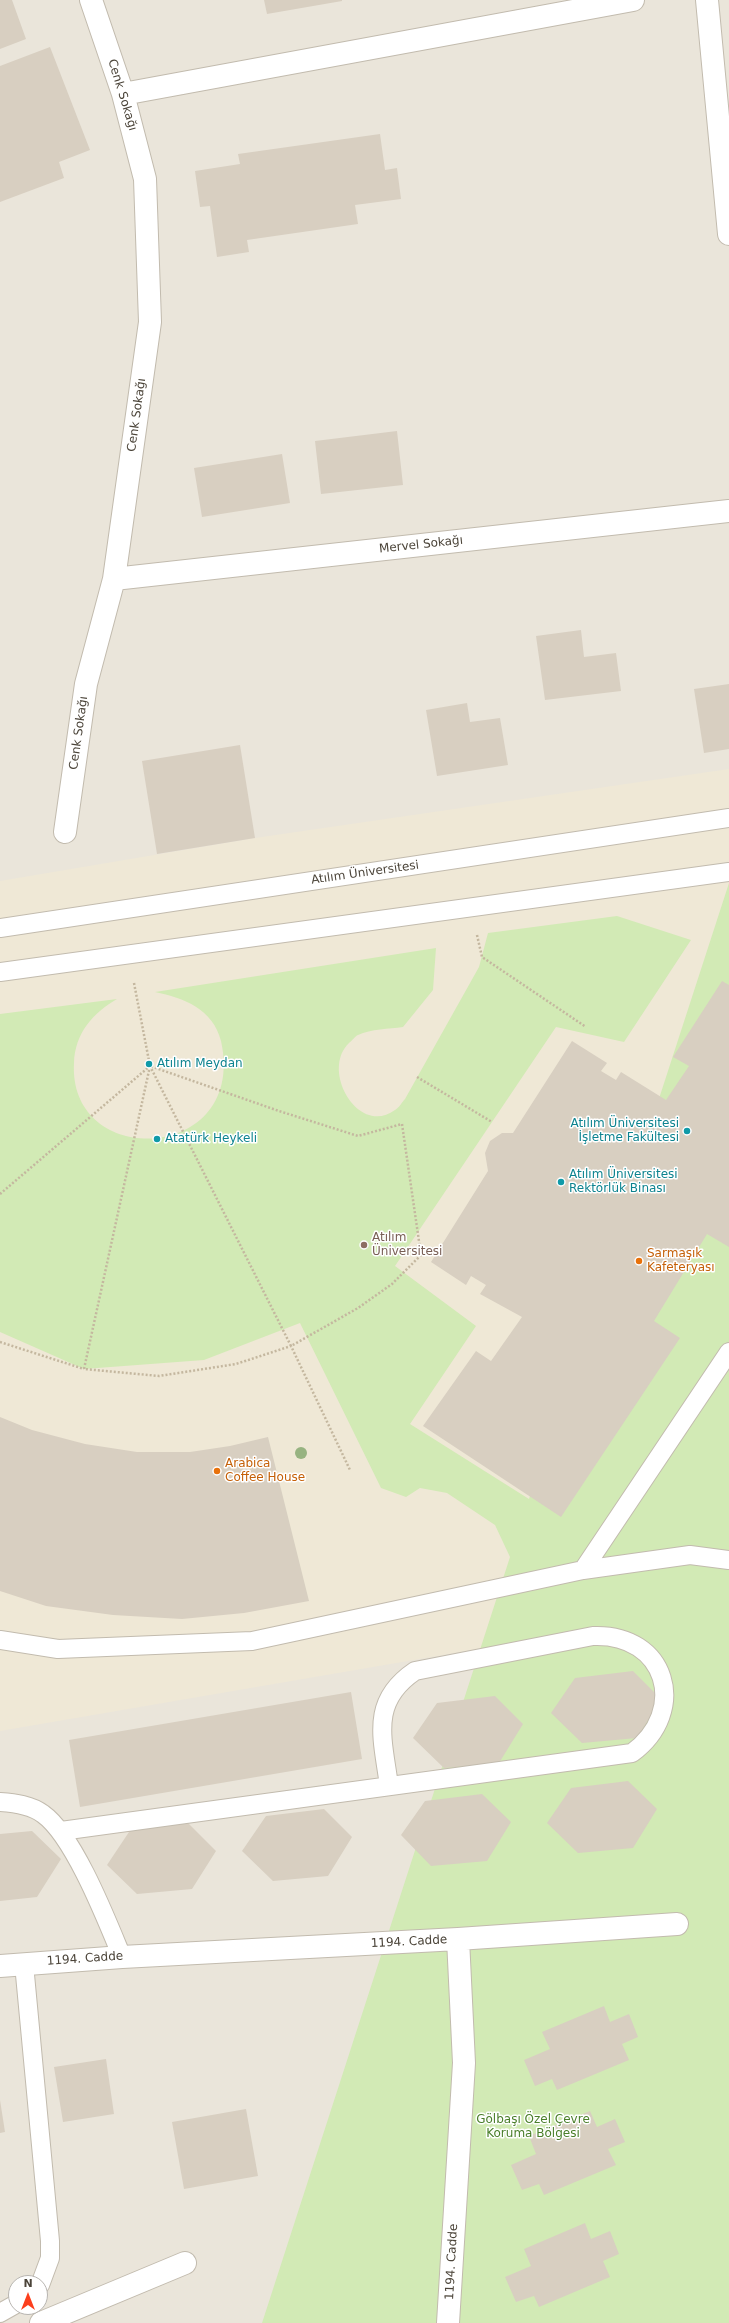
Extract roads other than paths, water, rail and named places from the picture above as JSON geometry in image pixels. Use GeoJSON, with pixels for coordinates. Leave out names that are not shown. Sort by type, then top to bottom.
{"type":"FeatureCollection","features":[{"type":"Feature","properties":{"kind":"street","name":"Cenk Sokağı"},"geometry":{"type":"LineString","coordinates":[[65,832],[86,684],[114,579],[150,322],[145,179],[123,94],[91,0]]}},
{"type":"Feature","properties":{"kind":"street"},"geometry":{"type":"LineString","coordinates":[[123,94],[633,0]]}},
{"type":"Feature","properties":{"kind":"street"},"geometry":{"type":"LineString","coordinates":[[707,0],[729,234]]}},
{"type":"Feature","properties":{"kind":"street","name":"Mervel Sokağı"},"geometry":{"type":"LineString","coordinates":[[114,579],[729,511]]}},
{"type":"Feature","properties":{"kind":"street"},"geometry":{"type":"LineString","coordinates":[[458,1939],[677,1924]]}},
{"type":"Feature","properties":{"kind":"street","name":"1194. Cadde"},"geometry":{"type":"LineString","coordinates":[[0,1966],[122,1957],[458,1939],[464,2064],[448,2323]]}},
{"type":"Feature","properties":{"kind":"street"},"geometry":{"type":"LineString","coordinates":[[41,2323],[184,2263]]}},
{"type":"Feature","properties":{"kind":"lane","name":"Atılım Üniversitesi"},"geometry":{"type":"LineString","coordinates":[[0,928],[729,818]]}},
{"type":"Feature","properties":{"kind":"lane"},"geometry":{"type":"LineString","coordinates":[[0,972],[729,872]]}},
{"type":"Feature","properties":{"kind":"lane"},"geometry":{"type":"LineString","coordinates":[[583,1570],[729,1352]]}},
{"type":"Feature","properties":{"kind":"lane"},"geometry":{"type":"LineString","coordinates":[[0,1640],[58,1649],[252,1641],[583,1570],[690,1555],[729,1560]]}},
{"type":"Feature","properties":{"kind":"lane"},"geometry":{"type":"LineString","coordinates":[[61,1831],[632,1753],[645,1743],[655,1730],[662,1714],[665,1699],[664,1683],[659,1668],[649,1654],[635,1644],[608,1635],[593,1636],[415,1671],[394,1688],[383,1712],[382,1726],[389,1786]]}},
{"type":"Feature","properties":{"kind":"lane"},"geometry":{"type":"LineString","coordinates":[[0,1802],[30,1807],[43,1813],[61,1831],[97,1897],[122,1957]]}},
{"type":"Feature","properties":{"kind":"lane"},"geometry":{"type":"LineString","coordinates":[[24,1964],[50,2241],[50,2258],[44,2275]]}},
{"type":"Feature","properties":{"kind":"place","name":"Atılım Meydan"},"geometry":{"type":"Point","coordinates":[149,1064]}},
{"type":"Feature","properties":{"kind":"place","name":"Atılım Üniversitesi İşletme Fakültesi"},"geometry":{"type":"Point","coordinates":[687,1131]}},
{"type":"Feature","properties":{"kind":"place","name":"Atatürk Heykeli"},"geometry":{"type":"Point","coordinates":[157,1139]}},
{"type":"Feature","properties":{"kind":"place","name":"Atılım Üniversitesi Rektörlük Binası"},"geometry":{"type":"Point","coordinates":[561,1182]}},
{"type":"Feature","properties":{"kind":"place","name":"Atılım Üniversitesi"},"geometry":{"type":"Point","coordinates":[364,1245]}},
{"type":"Feature","properties":{"kind":"place","name":"Sarmaşık Kafeteryası"},"geometry":{"type":"Point","coordinates":[639,1261]}},
{"type":"Feature","properties":{"kind":"place","name":"Arabica Coffee House"},"geometry":{"type":"Point","coordinates":[217,1471]}},
{"type":"Feature","properties":{"kind":"park label","name":"Gölbaşı Özel Çevre Koruma Bölgesi"},"geometry":{"type":"Point","coordinates":[533,2127]}}]}
